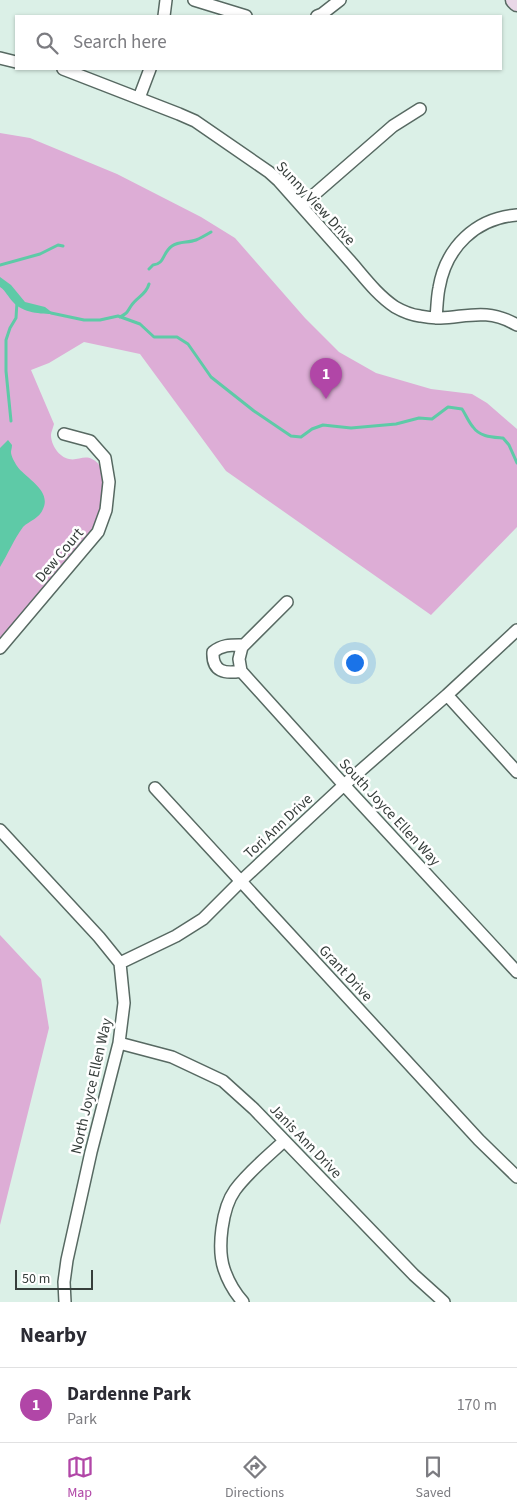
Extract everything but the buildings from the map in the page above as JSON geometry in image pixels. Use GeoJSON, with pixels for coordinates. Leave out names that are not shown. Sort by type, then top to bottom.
{"type":"FeatureCollection","features":[{"type":"Feature","properties":{"kind":"street"},"geometry":{"type":"LineString","coordinates":[[164,15],[166,0]]}},
{"type":"Feature","properties":{"kind":"street"},"geometry":{"type":"LineString","coordinates":[[194,0],[243,15]]}},
{"type":"Feature","properties":{"kind":"street"},"geometry":{"type":"LineString","coordinates":[[318,15],[340,0]]}},
{"type":"Feature","properties":{"kind":"street"},"geometry":{"type":"LineString","coordinates":[[0,58],[15,62]]}},
{"type":"Feature","properties":{"kind":"street","name":"Sunny View Drive"},"geometry":{"type":"LineString","coordinates":[[66,70],[194,121],[269,172],[385,300],[396,308],[420,316],[436,318],[485,314],[499,317],[517,325]]}},
{"type":"Feature","properties":{"kind":"street"},"geometry":{"type":"LineString","coordinates":[[139,98],[150,70]]}},
{"type":"Feature","properties":{"kind":"street"},"geometry":{"type":"LineString","coordinates":[[301,206],[393,126],[420,109]]}},
{"type":"Feature","properties":{"kind":"street"},"geometry":{"type":"LineString","coordinates":[[436,318],[439,286],[444,268],[459,242],[481,225],[507,216],[517,215]]}},
{"type":"Feature","properties":{"kind":"street","name":"Dew Court"},"geometry":{"type":"LineString","coordinates":[[0,648],[94,538],[106,510],[109,482],[105,458],[90,441],[64,434]]}},
{"type":"Feature","properties":{"kind":"street"},"geometry":{"type":"LineString","coordinates":[[244,645],[218,647],[213,652],[212,660],[216,667],[225,672],[242,671],[239,659],[242,647],[244,645],[287,602]]}},
{"type":"Feature","properties":{"kind":"street","name":"Tori Ann Drive"},"geometry":{"type":"LineString","coordinates":[[120,964],[176,936],[203,919],[344,785],[447,695],[517,630]]}},
{"type":"Feature","properties":{"kind":"street","name":"South Joyce Ellen Way"},"geometry":{"type":"LineString","coordinates":[[242,671],[344,785],[517,972]]}},
{"type":"Feature","properties":{"kind":"street"},"geometry":{"type":"LineString","coordinates":[[447,695],[517,772]]}},
{"type":"Feature","properties":{"kind":"street","name":"Grant Drive"},"geometry":{"type":"LineString","coordinates":[[155,788],[479,1140],[517,1177]]}},
{"type":"Feature","properties":{"kind":"street"},"geometry":{"type":"LineString","coordinates":[[0,830],[99,937],[120,964]]}},
{"type":"Feature","properties":{"kind":"street","name":"North Joyce Ellen Way"},"geometry":{"type":"LineString","coordinates":[[65,1302],[64,1282],[67,1260],[91,1152],[119,1043],[124,1003],[120,964]]}},
{"type":"Feature","properties":{"kind":"street","name":"Janis Ann Drive"},"geometry":{"type":"LineString","coordinates":[[119,1043],[172,1057],[222,1081],[254,1109],[414,1275],[444,1302]]}},
{"type":"Feature","properties":{"kind":"street"},"geometry":{"type":"LineString","coordinates":[[243,1302],[236,1294],[223,1268],[220,1238],[224,1216],[234,1192],[245,1178],[284,1141]]}},
{"type":"Feature","properties":{"kind":"shaded area"},"geometry":{"type":"Polygon","coordinates":[[[0,133],[30,138],[117,174],[201,217],[235,238],[305,318],[339,352],[376,373],[431,389],[472,394],[487,403],[517,429],[517,527],[431,615],[226,471],[140,354],[84,342],[49,363],[31,370],[54,424],[51,435],[52,443],[56,450],[65,458],[86,458],[98,463],[104,487],[100,514],[87,537],[0,638],[0,133]]]}},
{"type":"Feature","properties":{"kind":"shaded area"},"geometry":{"type":"Polygon","coordinates":[[[0,277],[11,285],[25,302],[45,307],[54,314],[32,312],[17,306],[0,287],[0,277]]]}},
{"type":"Feature","properties":{"kind":"shaded area"},"geometry":{"type":"Polygon","coordinates":[[[8,440],[12,445],[11,454],[15,463],[41,490],[45,502],[39,515],[23,527],[0,567],[0,448],[8,440]]]}},
{"type":"Feature","properties":{"kind":"shaded area"},"geometry":{"type":"Polygon","coordinates":[[[0,935],[41,979],[49,1028],[0,1225],[0,935]]]}},
{"type":"Feature","properties":{"kind":"waterway"},"geometry":{"type":"LineString","coordinates":[[149,269],[153,265],[160,263],[172,246],[196,240],[211,232]]}},
{"type":"Feature","properties":{"kind":"waterway"},"geometry":{"type":"LineString","coordinates":[[0,265],[40,254],[58,245],[63,246]]}},
{"type":"Feature","properties":{"kind":"waterway"},"geometry":{"type":"LineString","coordinates":[[120,317],[144,293],[149,284]]}},
{"type":"Feature","properties":{"kind":"waterway"},"geometry":{"type":"LineString","coordinates":[[11,421],[6,371],[6,340],[16,318],[17,302]]}},
{"type":"Feature","properties":{"kind":"waterway"},"geometry":{"type":"LineString","coordinates":[[51,313],[84,320],[100,320],[118,316],[140,324],[154,337],[177,337],[188,344],[211,377],[254,411],[291,436],[301,437],[312,429],[323,425],[351,428],[396,424],[419,418],[432,419],[448,407],[462,409],[471,425],[479,433],[503,438],[509,445],[517,463]]}},
{"type":"Feature","properties":{"kind":"place","name":"Dardenne Park"},"geometry":{"type":"Point","coordinates":[326,399]}}]}
